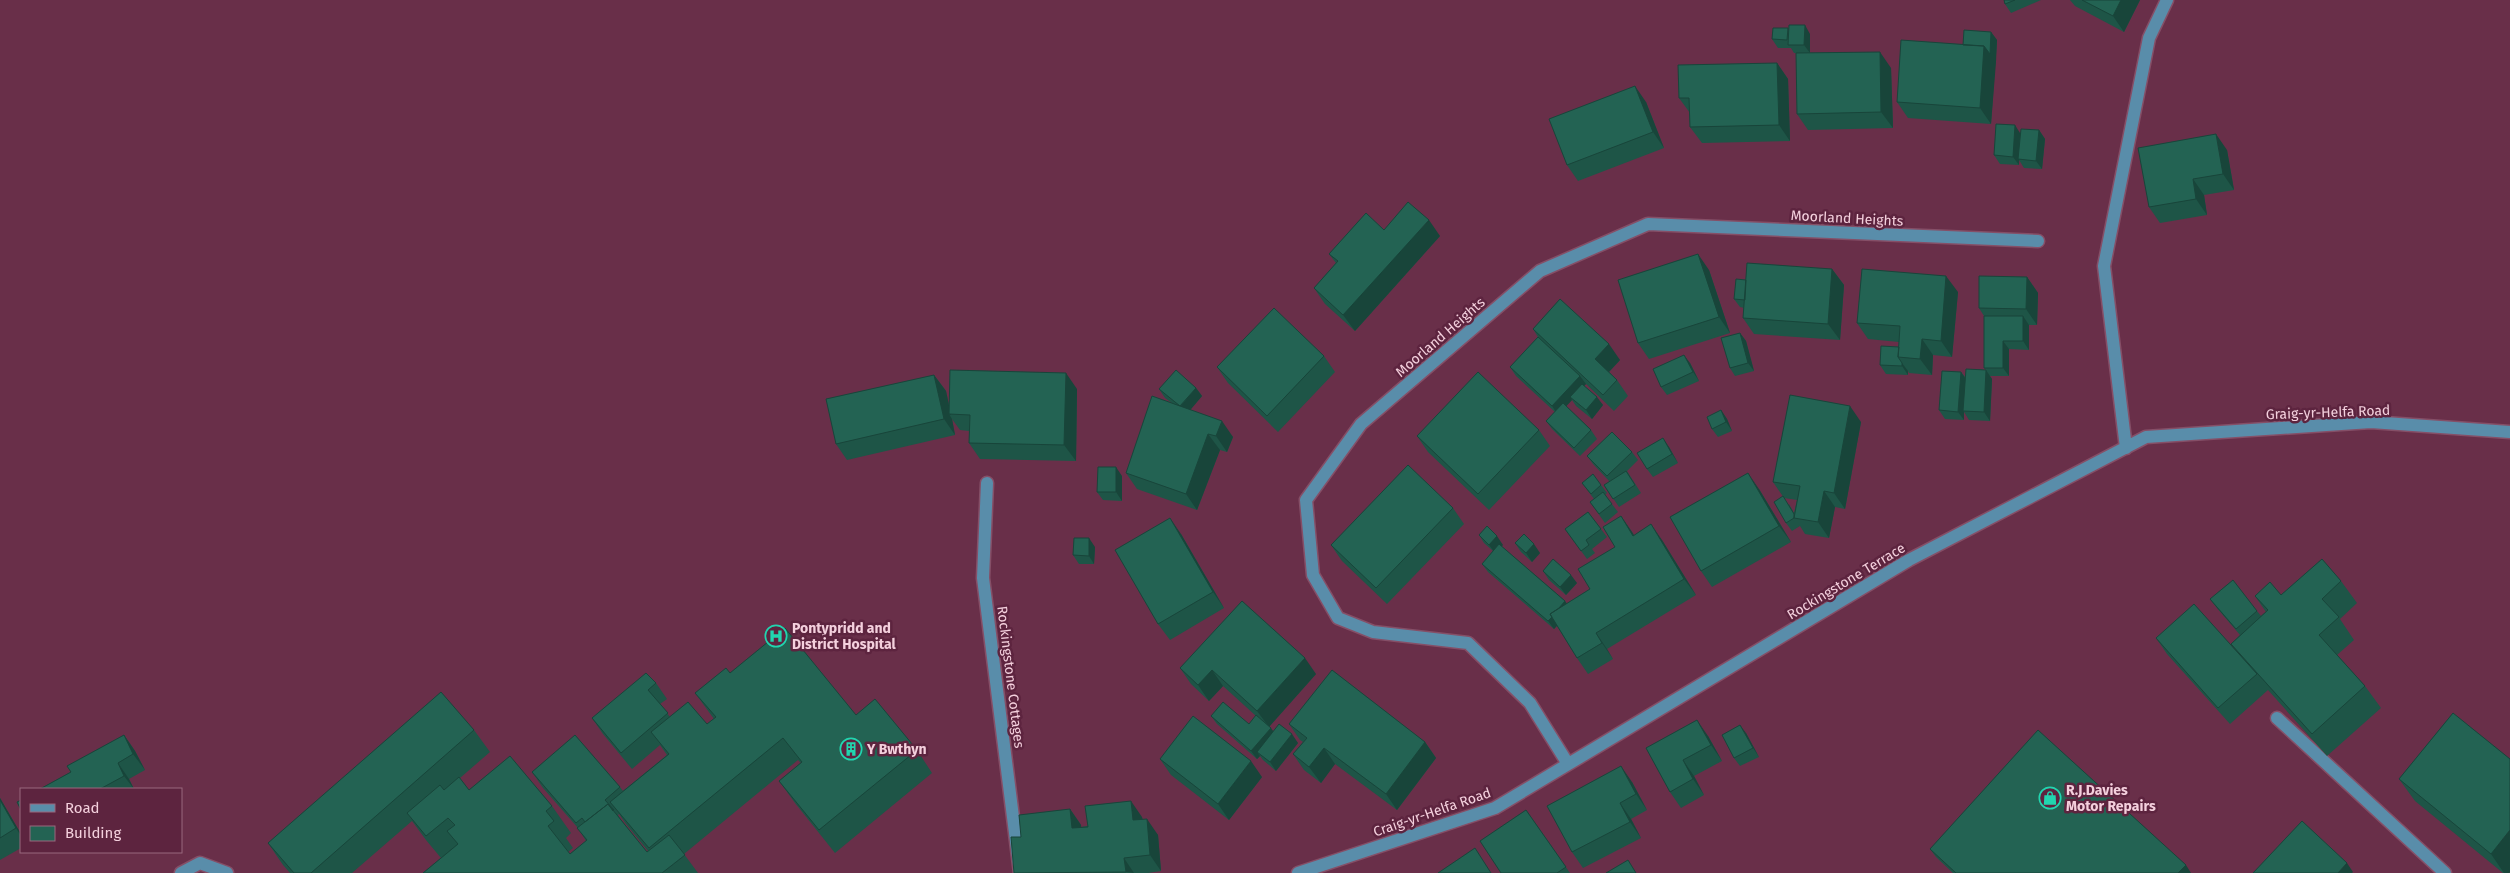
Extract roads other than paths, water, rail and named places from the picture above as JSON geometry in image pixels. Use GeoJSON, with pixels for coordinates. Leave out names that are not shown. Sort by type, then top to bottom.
{"type":"FeatureCollection","features":[{"type":"Feature","properties":{"kind":"street"},"geometry":{"type":"LineString","coordinates":[[2126,448],[2104,266],[2149,38],[2167,0]]}},
{"type":"Feature","properties":{"kind":"street","name":"Moorland Heights"},"geometry":{"type":"LineString","coordinates":[[1568,764],[1530,703],[1468,643],[1373,632],[1338,618],[1312,575],[1306,500],[1361,424],[1540,271],[1648,224],[2038,241]]}},
{"type":"Feature","properties":{"kind":"street","name":"Graig-yr-Helfa Road"},"geometry":{"type":"LineString","coordinates":[[2146,437],[2371,422],[2510,432]]}},
{"type":"Feature","properties":{"kind":"street","name":"Rockingstone Terrace"},"geometry":{"type":"LineString","coordinates":[[1568,764],[1909,560],[2146,437]]}},
{"type":"Feature","properties":{"kind":"street","name":"Rockingstone Cottages"},"geometry":{"type":"LineString","coordinates":[[987,483],[983,578],[1020,873]]}},
{"type":"Feature","properties":{"kind":"street"},"geometry":{"type":"LineString","coordinates":[[2277,718],[2445,873]]}},
{"type":"Feature","properties":{"kind":"street","name":"Craig-yr-Helfa Road"},"geometry":{"type":"LineString","coordinates":[[1298,873],[1495,808],[1568,764]]}},
{"type":"Feature","properties":{"kind":"street"},"geometry":{"type":"LineString","coordinates":[[181,873],[200,863],[227,873]]}},
{"type":"Feature","properties":{"kind":"place","name":"Pontypridd and District Hospital"},"geometry":{"type":"Point","coordinates":[776,636]}},
{"type":"Feature","properties":{"kind":"place","name":"Y Bwthyn"},"geometry":{"type":"Point","coordinates":[851,749]}},
{"type":"Feature","properties":{"kind":"place","name":"R.J.Davies Motor Repairs"},"geometry":{"type":"Point","coordinates":[2050,798]}}]}
